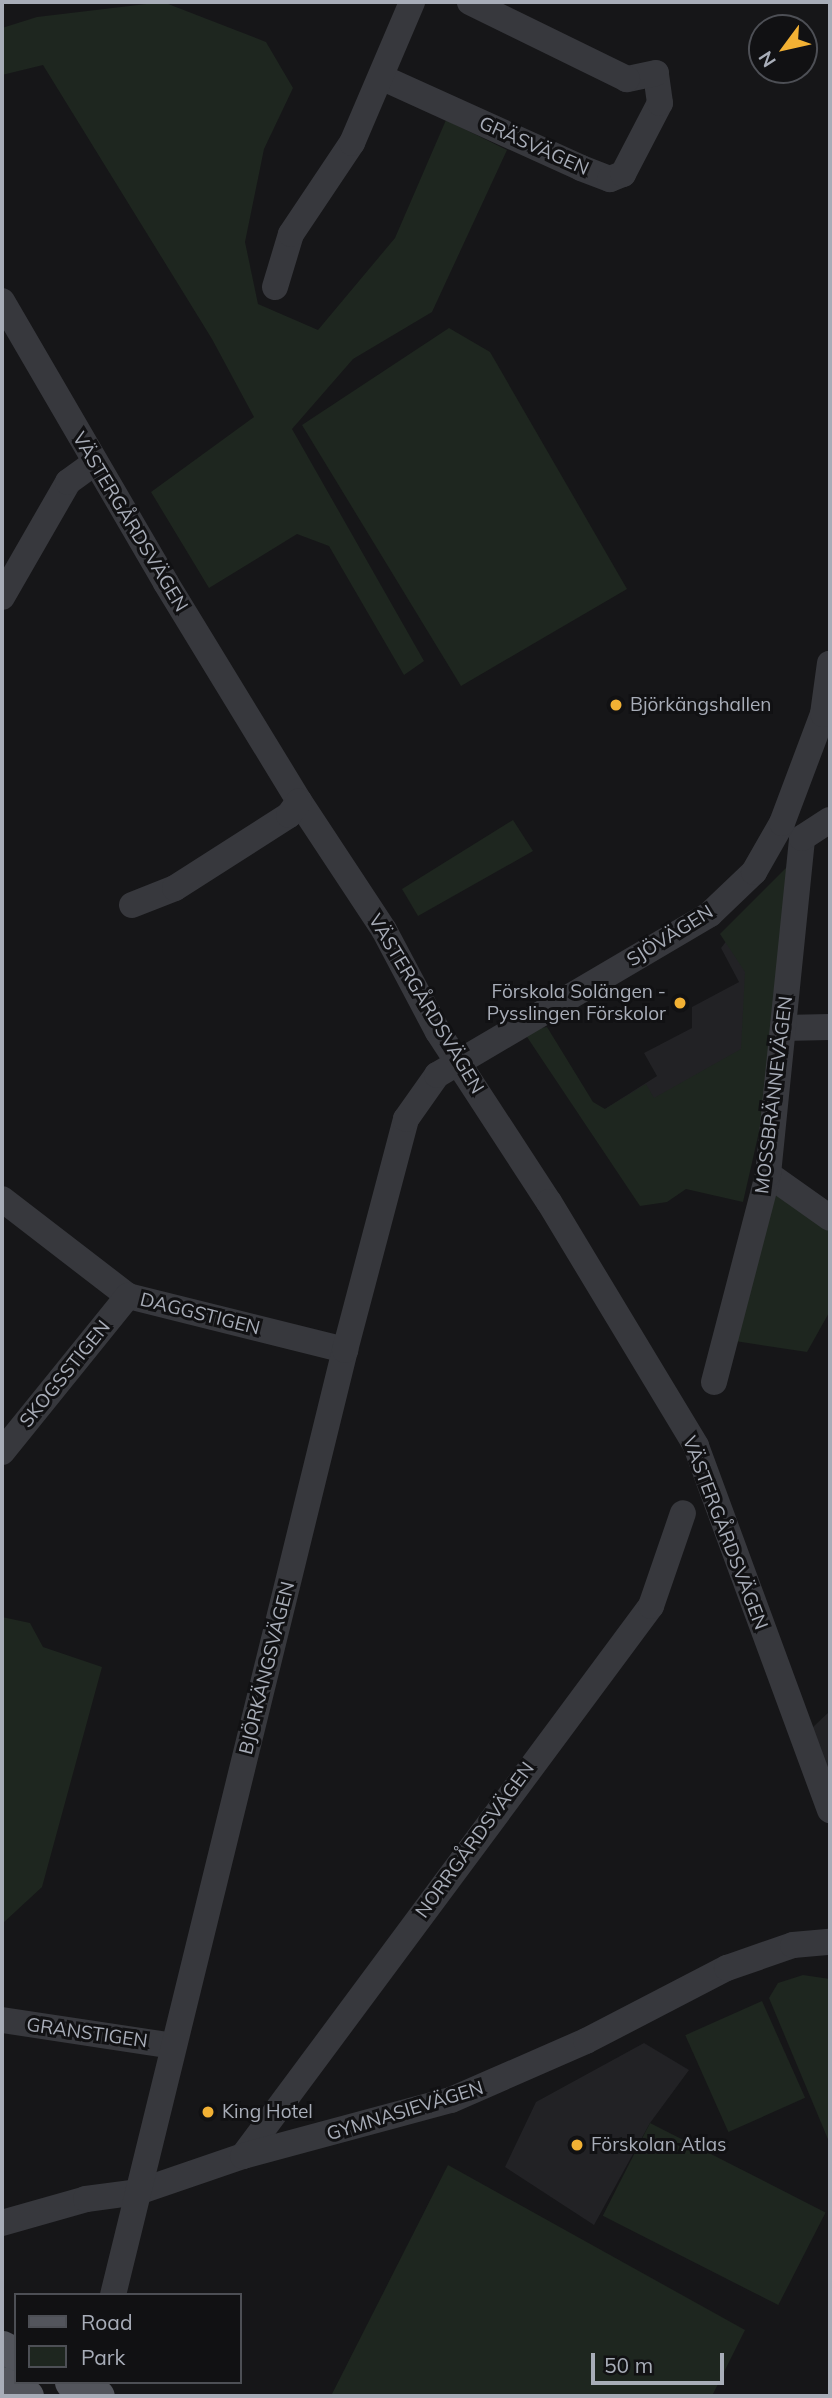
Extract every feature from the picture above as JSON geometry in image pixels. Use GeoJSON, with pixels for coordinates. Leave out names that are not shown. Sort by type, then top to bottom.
{"type":"FeatureCollection","features":[{"type":"Feature","properties":{"kind":"main road"},"geometry":{"type":"LineString","coordinates":[[2,2383],[27,2396]]}},
{"type":"Feature","properties":{"kind":"street"},"geometry":{"type":"LineString","coordinates":[[275,287],[291,234],[352,143],[383,78],[412,2]]}},
{"type":"Feature","properties":{"kind":"street"},"geometry":{"type":"LineString","coordinates":[[470,2],[515,12]]}},
{"type":"Feature","properties":{"kind":"street","name":"GRÄSVÄGEN"},"geometry":{"type":"LineString","coordinates":[[383,78],[610,179],[623,174],[660,103],[656,73],[627,79],[515,12]]}},
{"type":"Feature","properties":{"kind":"street","name":"VÄSTERGÅRDSVÄGEN"},"geometry":{"type":"LineString","coordinates":[[2,301],[94,463],[299,801],[384,930],[458,1062],[696,1446],[830,1810]]}},
{"type":"Feature","properties":{"kind":"street"},"geometry":{"type":"LineString","coordinates":[[2,597],[68,482],[94,463]]}},
{"type":"Feature","properties":{"kind":"street","name":"SJÖVÄGEN"},"geometry":{"type":"LineString","coordinates":[[458,1062],[710,915],[754,872],[782,823],[823,714],[830,663]]}},
{"type":"Feature","properties":{"kind":"street"},"geometry":{"type":"LineString","coordinates":[[132,905],[175,888],[289,815],[299,801]]}},
{"type":"Feature","properties":{"kind":"street","name":"MOSSBRÄNNEVÄGEN"},"geometry":{"type":"LineString","coordinates":[[714,1382],[768,1174],[802,838],[830,820]]}},
{"type":"Feature","properties":{"kind":"street"},"geometry":{"type":"LineString","coordinates":[[783,1028],[830,1027]]}},
{"type":"Feature","properties":{"kind":"street","name":"BJÖRKÄNGSVÄGEN"},"geometry":{"type":"LineString","coordinates":[[113,2293],[345,1350],[406,1119],[430,1082],[458,1062]]}},
{"type":"Feature","properties":{"kind":"street"},"geometry":{"type":"LineString","coordinates":[[768,1174],[830,1219]]}},
{"type":"Feature","properties":{"kind":"street","name":"DAGGSTIGEN"},"geometry":{"type":"LineString","coordinates":[[5,1208],[128,1296],[345,1350]]}},
{"type":"Feature","properties":{"kind":"street","name":"SKOGSSTIGEN"},"geometry":{"type":"LineString","coordinates":[[2,1452],[128,1296]]}},
{"type":"Feature","properties":{"kind":"street","name":"NORRGÅRDSVÄGEN"},"geometry":{"type":"LineString","coordinates":[[243,2156],[651,1606],[683,1513]]}},
{"type":"Feature","properties":{"kind":"street","name":"GYMNASIEVÄGEN"},"geometry":{"type":"LineString","coordinates":[[2,2223],[86,2199],[138,2193],[243,2156],[451,2100],[586,2041],[727,1968],[793,1945],[830,1942]]}},
{"type":"Feature","properties":{"kind":"street","name":"GRANSTIGEN"},"geometry":{"type":"LineString","coordinates":[[2,2020],[173,2046]]}},
{"type":"Feature","properties":{"kind":"shaded area"},"geometry":{"type":"Polygon","coordinates":[[[766,891],[756,1134],[605,1109],[657,1076],[644,1053],[692,1028],[692,1007],[739,982],[721,948],[766,891]]]}},
{"type":"Feature","properties":{"kind":"shaded area"},"geometry":{"type":"Polygon","coordinates":[[[830,1711],[830,1777],[812,1728],[830,1711]]]}},
{"type":"Feature","properties":{"kind":"shaded area","name":"Förskolan Atlas"},"geometry":{"type":"Polygon","coordinates":[[[644,2043],[689,2070],[650,2123],[594,2225],[505,2167],[536,2102],[644,2043]]]}},
{"type":"Feature","properties":{"kind":"green space"},"geometry":{"type":"Polygon","coordinates":[[[163,2],[266,42],[293,88],[264,149],[245,242],[258,304],[318,330],[395,238],[446,120],[507,150],[432,312],[353,359],[292,429],[424,661],[404,675],[329,546],[297,534],[209,588],[151,492],[254,417],[212,339],[43,65],[2,75],[2,28],[37,17],[163,2]]]}},
{"type":"Feature","properties":{"kind":"green space"},"geometry":{"type":"Polygon","coordinates":[[[449,328],[490,352],[627,589],[461,686],[302,425],[449,328]]]}},
{"type":"Feature","properties":{"kind":"green space"},"geometry":{"type":"Polygon","coordinates":[[[513,820],[533,851],[418,916],[402,889],[513,820]]]}},
{"type":"Feature","properties":{"kind":"green space"},"geometry":{"type":"Polygon","coordinates":[[[788,866],[761,1123],[743,1202],[686,1189],[667,1202],[640,1206],[523,1031],[547,1027],[593,1102],[605,1109],[646,1084],[654,1098],[741,1049],[745,972],[720,934],[788,866]]]}},
{"type":"Feature","properties":{"kind":"green space"},"geometry":{"type":"Polygon","coordinates":[[[774,1193],[830,1232],[830,1311],[807,1352],[735,1341],[774,1193]]]}},
{"type":"Feature","properties":{"kind":"green space"},"geometry":{"type":"Polygon","coordinates":[[[2,1617],[30,1623],[43,1647],[102,1667],[42,1887],[2,1924],[2,1617]]]}},
{"type":"Feature","properties":{"kind":"green space"},"geometry":{"type":"Polygon","coordinates":[[[803,1975],[830,1979],[830,2144],[769,1998],[778,1983],[803,1975]]]}},
{"type":"Feature","properties":{"kind":"green space"},"geometry":{"type":"Polygon","coordinates":[[[762,2001],[805,2098],[728,2132],[685,2035],[762,2001]]]}},
{"type":"Feature","properties":{"kind":"green space"},"geometry":{"type":"Polygon","coordinates":[[[650,2123],[826,2212],[778,2305],[603,2216],[650,2123]]]}},
{"type":"Feature","properties":{"kind":"green space"},"geometry":{"type":"Polygon","coordinates":[[[448,2165],[745,2330],[712,2396],[331,2396],[448,2165]]]}},
{"type":"Feature","properties":{"kind":"place","name":"Björkängshallen"},"geometry":{"type":"Point","coordinates":[616,705]}},
{"type":"Feature","properties":{"kind":"place","name":"Förskola Solängen - Pysslingen Förskolor"},"geometry":{"type":"Point","coordinates":[680,1003]}},
{"type":"Feature","properties":{"kind":"place","name":"King Hotel"},"geometry":{"type":"Point","coordinates":[208,2112]}},
{"type":"Feature","properties":{"kind":"place","name":"Förskolan Atlas"},"geometry":{"type":"Point","coordinates":[577,2145]}}]}
